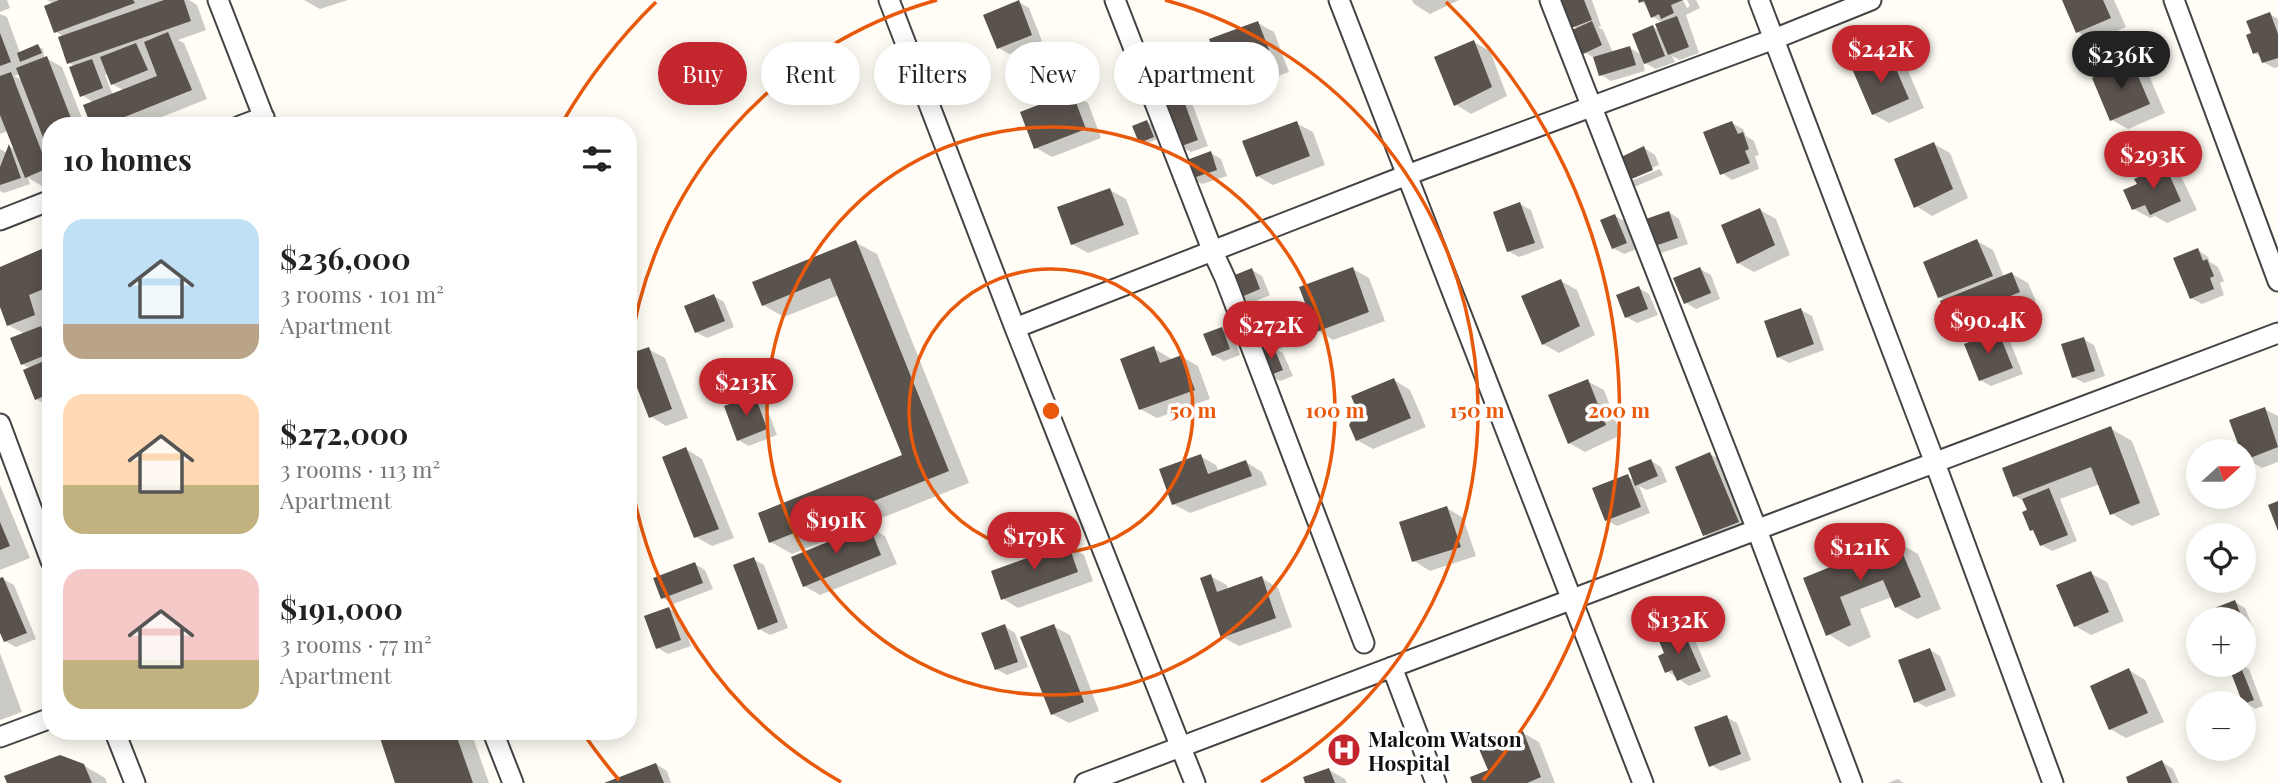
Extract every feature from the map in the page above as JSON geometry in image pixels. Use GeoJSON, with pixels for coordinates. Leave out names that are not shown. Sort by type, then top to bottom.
{"type":"FeatureCollection","features":[{"type":"Feature","properties":{"kind":"street"},"geometry":{"type":"LineString","coordinates":[[218,0],[263,117]]}},
{"type":"Feature","properties":{"kind":"street"},"geometry":{"type":"LineString","coordinates":[[889,0],[1195,783]]}},
{"type":"Feature","properties":{"kind":"street"},"geometry":{"type":"LineString","coordinates":[[1115,0],[1230,291],[1364,643]]}},
{"type":"Feature","properties":{"kind":"street"},"geometry":{"type":"LineString","coordinates":[[1339,0],[1643,783]]}},
{"type":"Feature","properties":{"kind":"street"},"geometry":{"type":"LineString","coordinates":[[1550,0],[1757,530],[1852,783]]}},
{"type":"Feature","properties":{"kind":"street"},"geometry":{"type":"LineString","coordinates":[[1759,0],[2053,783]]}},
{"type":"Feature","properties":{"kind":"street"},"geometry":{"type":"LineString","coordinates":[[1015,328],[1406,175],[1774,39],[1871,0]]}},
{"type":"Feature","properties":{"kind":"street"},"geometry":{"type":"LineString","coordinates":[[2174,0],[2278,281]]}},
{"type":"Feature","properties":{"kind":"street"},"geometry":{"type":"LineString","coordinates":[[0,220],[42,204]]}},
{"type":"Feature","properties":{"kind":"street"},"geometry":{"type":"LineString","coordinates":[[1085,783],[1109,779],[1181,747],[2278,333]]}},
{"type":"Feature","properties":{"kind":"street"},"geometry":{"type":"LineString","coordinates":[[0,424],[42,537]]}},
{"type":"Feature","properties":{"kind":"street"},"geometry":{"type":"LineString","coordinates":[[1392,667],[1436,783]]}},
{"type":"Feature","properties":{"kind":"street"},"geometry":{"type":"LineString","coordinates":[[0,737],[42,721]]}},
{"type":"Feature","properties":{"kind":"street"},"geometry":{"type":"LineString","coordinates":[[118,740],[135,783]]}},
{"type":"Feature","properties":{"kind":"street"},"geometry":{"type":"LineString","coordinates":[[496,740],[513,783]]}},
{"type":"Feature","properties":{"kind":"building"},"geometry":{"type":"Polygon","coordinates":[[[59,0],[133,0],[135,3],[54,33],[44,6],[59,0]]]}},
{"type":"Feature","properties":{"kind":"building"},"geometry":{"type":"Polygon","coordinates":[[[164,0],[184,0],[191,21],[67,64],[58,37],[164,0]]]}},
{"type":"Feature","properties":{"kind":"building"},"geometry":{"type":"Polygon","coordinates":[[[1019,0],[1032,35],[1014,42],[1005,42],[1005,46],[997,49],[983,15],[1019,0]]]}},
{"type":"Feature","properties":{"kind":"building"},"geometry":{"type":"Polygon","coordinates":[[[1561,0],[1584,0],[1592,20],[1571,28],[1561,0]]]}},
{"type":"Feature","properties":{"kind":"building"},"geometry":{"type":"Polygon","coordinates":[[[1638,0],[1683,0],[1671,5],[1674,13],[1661,19],[1659,14],[1651,18],[1644,1],[1639,3],[1638,0]]]}},
{"type":"Feature","properties":{"kind":"building"},"geometry":{"type":"Polygon","coordinates":[[[2062,0],[2103,0],[2111,18],[2076,33],[2062,0]]]}},
{"type":"Feature","properties":{"kind":"building"},"geometry":{"type":"Polygon","coordinates":[[[2270,12],[2278,34],[2278,58],[2262,63],[2258,52],[2253,54],[2246,35],[2251,33],[2246,21],[2270,12]]]}},
{"type":"Feature","properties":{"kind":"building"},"geometry":{"type":"Polygon","coordinates":[[[1677,16],[1689,47],[1668,55],[1655,24],[1677,16]]]}},
{"type":"Feature","properties":{"kind":"building"},"geometry":{"type":"Polygon","coordinates":[[[1258,21],[1266,42],[1210,42],[1209,39],[1258,21]]]}},
{"type":"Feature","properties":{"kind":"building"},"geometry":{"type":"Polygon","coordinates":[[[1592,21],[1602,45],[1583,54],[1572,30],[1592,21]]]}},
{"type":"Feature","properties":{"kind":"building"},"geometry":{"type":"Polygon","coordinates":[[[1653,25],[1665,56],[1644,64],[1632,34],[1653,25]]]}},
{"type":"Feature","properties":{"kind":"building"},"geometry":{"type":"Polygon","coordinates":[[[168,32],[192,90],[124,117],[88,117],[83,105],[157,76],[144,42],[168,32]]]}},
{"type":"Feature","properties":{"kind":"building"},"geometry":{"type":"Polygon","coordinates":[[[0,33],[11,62],[0,66],[0,33]]]}},
{"type":"Feature","properties":{"kind":"building"},"geometry":{"type":"Polygon","coordinates":[[[1474,40],[1492,87],[1454,106],[1434,57],[1474,40]]]}},
{"type":"Feature","properties":{"kind":"building"},"geometry":{"type":"Polygon","coordinates":[[[136,43],[148,70],[111,85],[100,57],[136,43]]]}},
{"type":"Feature","properties":{"kind":"building"},"geometry":{"type":"Polygon","coordinates":[[[38,44],[42,53],[20,62],[17,53],[38,44]]]}},
{"type":"Feature","properties":{"kind":"building"},"geometry":{"type":"Polygon","coordinates":[[[1630,46],[1636,65],[1599,76],[1593,57],[1630,46]]]}},
{"type":"Feature","properties":{"kind":"building"},"geometry":{"type":"Polygon","coordinates":[[[1890,55],[1909,99],[1872,115],[1853,71],[1890,55]]]}},
{"type":"Feature","properties":{"kind":"building"},"geometry":{"type":"Polygon","coordinates":[[[47,56],[71,117],[42,117],[42,135],[16,68],[47,56]]]}},
{"type":"Feature","properties":{"kind":"building"},"geometry":{"type":"Polygon","coordinates":[[[92,59],[103,88],[80,97],[69,67],[92,59]]]}},
{"type":"Feature","properties":{"kind":"building"},"geometry":{"type":"Polygon","coordinates":[[[2132,62],[2150,104],[2110,121],[2092,78],[2132,62]]]}},
{"type":"Feature","properties":{"kind":"building"},"geometry":{"type":"Polygon","coordinates":[[[11,72],[42,152],[42,171],[25,178],[0,115],[0,76],[11,72]]]}},
{"type":"Feature","properties":{"kind":"building"},"geometry":{"type":"Polygon","coordinates":[[[1038,105],[1077,105],[1086,129],[1034,149],[1020,112],[1038,105]]]}},
{"type":"Feature","properties":{"kind":"building"},"geometry":{"type":"Polygon","coordinates":[[[1163,105],[1185,105],[1198,140],[1179,147],[1163,105]]]}},
{"type":"Feature","properties":{"kind":"building"},"geometry":{"type":"Polygon","coordinates":[[[1147,120],[1154,137],[1139,143],[1132,126],[1147,120]]]}},
{"type":"Feature","properties":{"kind":"building"},"geometry":{"type":"Polygon","coordinates":[[[1297,121],[1310,156],[1256,177],[1242,141],[1297,121]]]}},
{"type":"Feature","properties":{"kind":"building"},"geometry":{"type":"Polygon","coordinates":[[[1732,121],[1738,134],[1743,132],[1749,149],[1745,151],[1750,163],[1720,175],[1703,132],[1732,121]]]}},
{"type":"Feature","properties":{"kind":"building"},"geometry":{"type":"Polygon","coordinates":[[[1934,142],[1953,189],[1914,208],[1894,159],[1934,142]]]}},
{"type":"Feature","properties":{"kind":"building"},"geometry":{"type":"Polygon","coordinates":[[[9,144],[21,178],[0,185],[0,167],[9,144]]]}},
{"type":"Feature","properties":{"kind":"building"},"geometry":{"type":"Polygon","coordinates":[[[1644,146],[1653,170],[1622,183],[1613,161],[1644,146]]]}},
{"type":"Feature","properties":{"kind":"building"},"geometry":{"type":"Polygon","coordinates":[[[1211,151],[1217,170],[1190,179],[1184,161],[1211,151]]]}},
{"type":"Feature","properties":{"kind":"building"},"geometry":{"type":"Polygon","coordinates":[[[2165,165],[2181,201],[2150,215],[2145,205],[2132,210],[2123,190],[2137,184],[2134,179],[2165,165]]]}},
{"type":"Feature","properties":{"kind":"building"},"geometry":{"type":"Polygon","coordinates":[[[1110,188],[1124,225],[1071,245],[1057,207],[1110,188]]]}},
{"type":"Feature","properties":{"kind":"building"},"geometry":{"type":"Polygon","coordinates":[[[1520,202],[1535,243],[1507,252],[1493,212],[1520,202]]]}},
{"type":"Feature","properties":{"kind":"building"},"geometry":{"type":"Polygon","coordinates":[[[1760,208],[1775,245],[1737,264],[1721,225],[1760,208]]]}},
{"type":"Feature","properties":{"kind":"building"},"geometry":{"type":"Polygon","coordinates":[[[1669,211],[1678,238],[1649,248],[1640,221],[1669,211]]]}},
{"type":"Feature","properties":{"kind":"building"},"geometry":{"type":"Polygon","coordinates":[[[1615,214],[1627,243],[1612,249],[1600,220],[1615,214]]]}},
{"type":"Feature","properties":{"kind":"building"},"geometry":{"type":"Polygon","coordinates":[[[1977,239],[1993,276],[1938,298],[1923,262],[1977,239]]]}},
{"type":"Feature","properties":{"kind":"building"},"geometry":{"type":"Polygon","coordinates":[[[856,240],[949,471],[769,543],[758,513],[902,455],[830,278],[762,306],[752,282],[856,240]]]}},
{"type":"Feature","properties":{"kind":"building"},"geometry":{"type":"Polygon","coordinates":[[[2198,248],[2203,261],[2207,259],[2214,276],[2210,278],[2214,289],[2190,299],[2173,258],[2198,248]]]}},
{"type":"Feature","properties":{"kind":"building"},"geometry":{"type":"Polygon","coordinates":[[[42,249],[42,290],[29,295],[35,315],[7,326],[0,307],[0,267],[42,249]]]}},
{"type":"Feature","properties":{"kind":"building"},"geometry":{"type":"Polygon","coordinates":[[[1353,267],[1369,312],[1316,332],[1299,287],[1353,267]]]}},
{"type":"Feature","properties":{"kind":"building"},"geometry":{"type":"Polygon","coordinates":[[[1700,267],[1711,293],[1684,304],[1673,278],[1700,267]]]}},
{"type":"Feature","properties":{"kind":"building"},"geometry":{"type":"Polygon","coordinates":[[[1252,268],[1260,289],[1239,298],[1230,277],[1252,268]]]}},
{"type":"Feature","properties":{"kind":"building"},"geometry":{"type":"Polygon","coordinates":[[[2012,272],[2020,292],[1949,322],[1940,301],[2012,272]]]}},
{"type":"Feature","properties":{"kind":"building"},"geometry":{"type":"Polygon","coordinates":[[[1561,279],[1580,326],[1542,345],[1521,296],[1561,279]]]}},
{"type":"Feature","properties":{"kind":"building"},"geometry":{"type":"Polygon","coordinates":[[[1639,286],[1648,309],[1625,318],[1616,295],[1639,286]]]}},
{"type":"Feature","properties":{"kind":"building"},"geometry":{"type":"Polygon","coordinates":[[[714,294],[725,321],[695,333],[684,306],[714,294]]]}},
{"type":"Feature","properties":{"kind":"building"},"geometry":{"type":"Polygon","coordinates":[[[1801,308],[1814,344],[1777,358],[1764,321],[1801,308]]]}},
{"type":"Feature","properties":{"kind":"building"},"geometry":{"type":"Polygon","coordinates":[[[1264,311],[1276,340],[1257,348],[1245,318],[1264,311]]]}},
{"type":"Feature","properties":{"kind":"building"},"geometry":{"type":"Polygon","coordinates":[[[41,326],[42,357],[21,365],[10,338],[41,326]]]}},
{"type":"Feature","properties":{"kind":"building"},"geometry":{"type":"Polygon","coordinates":[[[1222,327],[1230,349],[1212,356],[1203,334],[1222,327]]]}},
{"type":"Feature","properties":{"kind":"building"},"geometry":{"type":"Polygon","coordinates":[[[1998,331],[2013,368],[1979,381],[1964,344],[1998,331]]]}},
{"type":"Feature","properties":{"kind":"building"},"geometry":{"type":"Polygon","coordinates":[[[2084,337],[2095,371],[2072,378],[2061,344],[2084,337]]]}},
{"type":"Feature","properties":{"kind":"building"},"geometry":{"type":"Polygon","coordinates":[[[1273,345],[1283,370],[1268,376],[1258,352],[1273,345]]]}},
{"type":"Feature","properties":{"kind":"building"},"geometry":{"type":"Polygon","coordinates":[[[1154,346],[1160,363],[1182,355],[1195,390],[1139,410],[1120,359],[1154,346]]]}},
{"type":"Feature","properties":{"kind":"building"},"geometry":{"type":"Polygon","coordinates":[[[649,347],[672,409],[649,418],[637,388],[637,351],[649,347]]]}},
{"type":"Feature","properties":{"kind":"building"},"geometry":{"type":"Polygon","coordinates":[[[42,362],[42,397],[35,400],[23,370],[42,362]]]}},
{"type":"Feature","properties":{"kind":"building"},"geometry":{"type":"Polygon","coordinates":[[[1394,378],[1411,418],[1356,441],[1349,425],[1357,410],[1351,396],[1394,378]]]}},
{"type":"Feature","properties":{"kind":"building"},"geometry":{"type":"Polygon","coordinates":[[[1588,379],[1606,425],[1568,444],[1548,395],[1588,379]]]}},
{"type":"Feature","properties":{"kind":"building"},"geometry":{"type":"Polygon","coordinates":[[[755,395],[767,429],[737,441],[724,406],[755,395]]]}},
{"type":"Feature","properties":{"kind":"building"},"geometry":{"type":"Polygon","coordinates":[[[2265,407],[2278,447],[2256,456],[2256,439],[2236,439],[2229,420],[2265,407]]]}},
{"type":"Feature","properties":{"kind":"building"},"geometry":{"type":"Polygon","coordinates":[[[2111,426],[2140,503],[2110,515],[2091,467],[2013,497],[2002,468],[2111,426]]]}},
{"type":"Feature","properties":{"kind":"building"},"geometry":{"type":"Polygon","coordinates":[[[686,447],[719,529],[694,538],[662,457],[686,447]]]}},
{"type":"Feature","properties":{"kind":"building"},"geometry":{"type":"Polygon","coordinates":[[[1710,452],[1739,522],[1703,536],[1675,467],[1710,452]]]}},
{"type":"Feature","properties":{"kind":"building"},"geometry":{"type":"Polygon","coordinates":[[[1201,454],[1208,474],[1246,460],[1252,476],[1172,505],[1159,469],[1201,454]]]}},
{"type":"Feature","properties":{"kind":"building"},"geometry":{"type":"Polygon","coordinates":[[[1651,459],[1658,476],[1635,486],[1628,468],[1651,459]]]}},
{"type":"Feature","properties":{"kind":"building"},"geometry":{"type":"Polygon","coordinates":[[[1628,474],[1641,507],[1605,521],[1592,488],[1628,474]]]}},
{"type":"Feature","properties":{"kind":"building"},"geometry":{"type":"Polygon","coordinates":[[[2049,488],[2068,535],[2040,546],[2022,512],[2027,510],[2022,499],[2049,488]]]}},
{"type":"Feature","properties":{"kind":"building"},"geometry":{"type":"Polygon","coordinates":[[[2278,501],[2278,531],[2268,505],[2278,501]]]}},
{"type":"Feature","properties":{"kind":"building"},"geometry":{"type":"Polygon","coordinates":[[[1447,506],[1461,547],[1412,562],[1399,522],[1447,506]]]}},
{"type":"Feature","properties":{"kind":"building"},"geometry":{"type":"Polygon","coordinates":[[[0,522],[10,546],[0,550],[0,522]]]}},
{"type":"Feature","properties":{"kind":"building"},"geometry":{"type":"Polygon","coordinates":[[[869,525],[881,555],[803,587],[791,557],[869,525]]]}},
{"type":"Feature","properties":{"kind":"building"},"geometry":{"type":"Polygon","coordinates":[[[1897,540],[1921,597],[1895,608],[1883,580],[1840,597],[1851,625],[1826,636],[1803,578],[1897,540]]]}},
{"type":"Feature","properties":{"kind":"building"},"geometry":{"type":"Polygon","coordinates":[[[1068,543],[1078,572],[1001,600],[991,571],[1068,543]]]}},
{"type":"Feature","properties":{"kind":"building"},"geometry":{"type":"Polygon","coordinates":[[[754,557],[778,622],[758,630],[733,565],[754,557]]]}},
{"type":"Feature","properties":{"kind":"building"},"geometry":{"type":"Polygon","coordinates":[[[695,562],[703,583],[661,599],[653,578],[695,562]]]}},
{"type":"Feature","properties":{"kind":"building"},"geometry":{"type":"Polygon","coordinates":[[[2091,571],[2109,612],[2074,627],[2056,585],[2091,571]]]}},
{"type":"Feature","properties":{"kind":"building"},"geometry":{"type":"Polygon","coordinates":[[[1211,574],[1217,592],[1262,576],[1276,618],[1221,638],[1200,578],[1211,574]]]}},
{"type":"Feature","properties":{"kind":"building"},"geometry":{"type":"Polygon","coordinates":[[[3,577],[27,633],[4,642],[0,633],[0,578],[3,577]]]}},
{"type":"Feature","properties":{"kind":"building"},"geometry":{"type":"Polygon","coordinates":[[[2235,600],[2238,607],[2217,607],[2235,600]]]}},
{"type":"Feature","properties":{"kind":"building"},"geometry":{"type":"Polygon","coordinates":[[[669,607],[681,640],[656,649],[644,616],[669,607]]]}},
{"type":"Feature","properties":{"kind":"building"},"geometry":{"type":"Polygon","coordinates":[[[1005,624],[1018,662],[995,670],[981,633],[1005,624]]]}},
{"type":"Feature","properties":{"kind":"building"},"geometry":{"type":"Polygon","coordinates":[[[1054,624],[1084,702],[1051,715],[1020,637],[1054,624]]]}},
{"type":"Feature","properties":{"kind":"building"},"geometry":{"type":"Polygon","coordinates":[[[1683,630],[1701,671],[1677,681],[1672,670],[1665,673],[1658,656],[1664,653],[1659,641],[1683,630]]]}},
{"type":"Feature","properties":{"kind":"building"},"geometry":{"type":"Polygon","coordinates":[[[1930,648],[1946,690],[1914,703],[1898,660],[1930,648]]]}},
{"type":"Feature","properties":{"kind":"building"},"geometry":{"type":"Polygon","coordinates":[[[2129,668],[2148,713],[2109,730],[2090,686],[2129,668]]]}},
{"type":"Feature","properties":{"kind":"building"},"geometry":{"type":"Polygon","coordinates":[[[2233,677],[2245,677],[2250,691],[2238,691],[2233,677]]]}},
{"type":"Feature","properties":{"kind":"building"},"geometry":{"type":"Polygon","coordinates":[[[1727,715],[1741,754],[1709,767],[1694,727],[1727,715]]]}},
{"type":"Feature","properties":{"kind":"building"},"geometry":{"type":"Polygon","coordinates":[[[1523,731],[1541,777],[1527,783],[1472,783],[1470,777],[1488,770],[1479,749],[1523,731]]]}},
{"type":"Feature","properties":{"kind":"building"},"geometry":{"type":"Polygon","coordinates":[[[381,740],[458,740],[473,783],[395,783],[381,740]]]}},
{"type":"Feature","properties":{"kind":"building"},"geometry":{"type":"Polygon","coordinates":[[[60,755],[84,764],[92,783],[7,783],[4,776],[60,755]]]}},
{"type":"Feature","properties":{"kind":"building"},"geometry":{"type":"Polygon","coordinates":[[[2162,760],[2172,783],[2128,783],[2126,777],[2162,760]]]}},
{"type":"Feature","properties":{"kind":"building"},"geometry":{"type":"Polygon","coordinates":[[[656,763],[664,783],[604,783],[656,763]]]}},
{"type":"Feature","properties":{"kind":"building"},"geometry":{"type":"Polygon","coordinates":[[[1329,768],[1335,783],[1305,783],[1303,777],[1329,768]]]}},
{"type":"Feature","properties":{"kind":"place","name":"Malcom Watson Hospital"},"geometry":{"type":"Point","coordinates":[1344,750]}}]}
